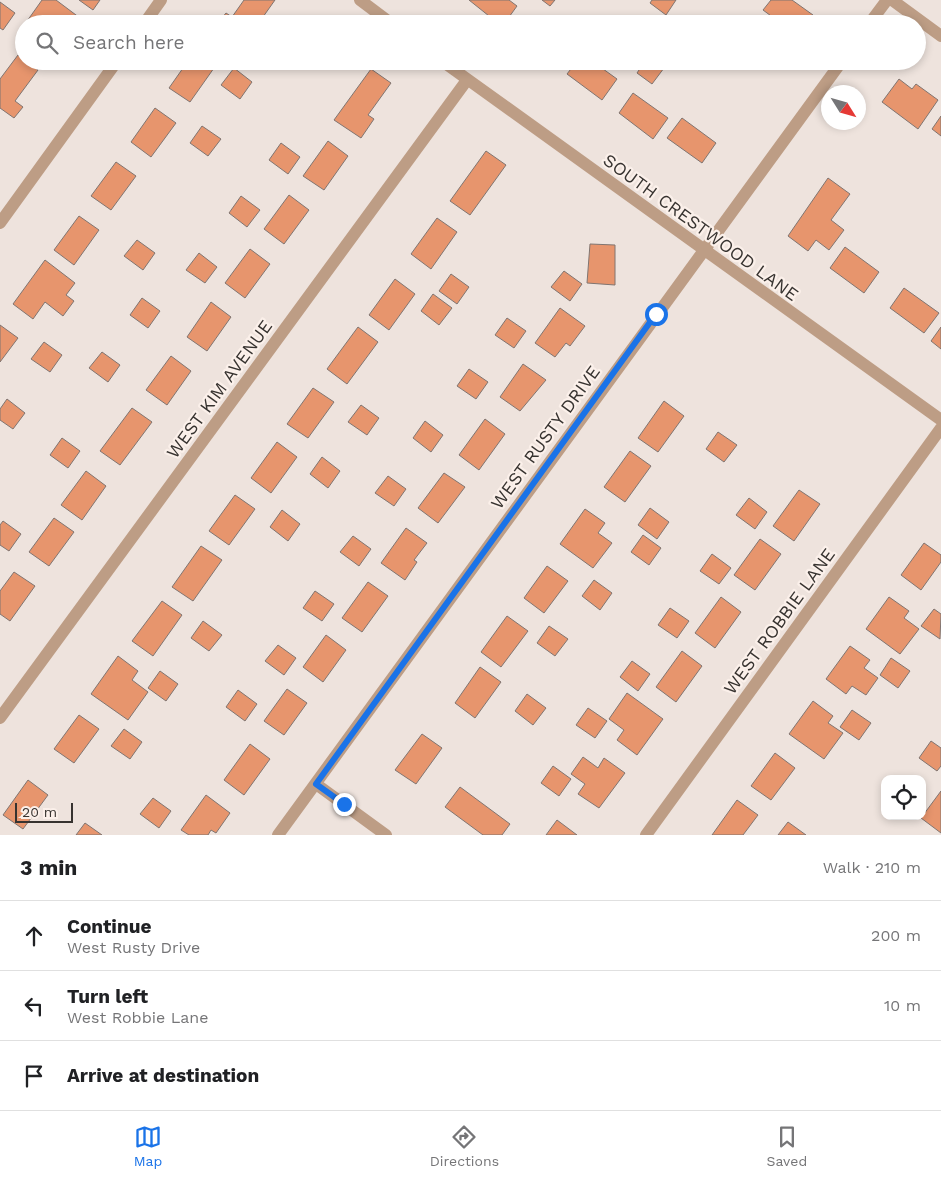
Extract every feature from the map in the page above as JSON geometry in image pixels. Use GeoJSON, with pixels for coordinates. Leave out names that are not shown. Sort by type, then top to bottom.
{"type":"FeatureCollection","features":[{"type":"Feature","properties":{"kind":"street"},"geometry":{"type":"LineString","coordinates":[[151,15],[162,0]]}},
{"type":"Feature","properties":{"kind":"street"},"geometry":{"type":"LineString","coordinates":[[360,0],[380,15]]}},
{"type":"Feature","properties":{"kind":"street"},"geometry":{"type":"LineString","coordinates":[[876,15],[887,0]]}},
{"type":"Feature","properties":{"kind":"street"},"geometry":{"type":"LineString","coordinates":[[892,0],[912,15]]}},
{"type":"Feature","properties":{"kind":"street"},"geometry":{"type":"LineString","coordinates":[[926,25],[941,36]]}},
{"type":"Feature","properties":{"kind":"street"},"geometry":{"type":"LineString","coordinates":[[0,223],[110,70]]}},
{"type":"Feature","properties":{"kind":"street","name":"SOUTH CRESTWOOD LANE"},"geometry":{"type":"LineString","coordinates":[[454,70],[941,420]]}},
{"type":"Feature","properties":{"kind":"street","name":"WEST RUSTY DRIVE"},"geometry":{"type":"LineString","coordinates":[[278,835],[703,249],[835,70]]}},
{"type":"Feature","properties":{"kind":"street","name":"WEST KIM AVENUE"},"geometry":{"type":"LineString","coordinates":[[0,718],[467,80]]}},
{"type":"Feature","properties":{"kind":"street","name":"WEST ROBBIE LANE"},"geometry":{"type":"LineString","coordinates":[[646,835],[941,428]]}},
{"type":"Feature","properties":{"kind":"street"},"geometry":{"type":"LineString","coordinates":[[316,784],[386,835]]}},
{"type":"Feature","properties":{"kind":"building"},"geometry":{"type":"Polygon","coordinates":[[[42,0],[56,0],[76,15],[31,15],[42,0]]]}},
{"type":"Feature","properties":{"kind":"building"},"geometry":{"type":"Polygon","coordinates":[[[79,0],[100,0],[93,10],[79,0]]]}},
{"type":"Feature","properties":{"kind":"building"},"geometry":{"type":"Polygon","coordinates":[[[244,0],[275,0],[264,15],[233,15],[244,0]]]}},
{"type":"Feature","properties":{"kind":"building"},"geometry":{"type":"Polygon","coordinates":[[[469,0],[509,0],[517,6],[510,15],[488,15],[469,0]]]}},
{"type":"Feature","properties":{"kind":"building"},"geometry":{"type":"Polygon","coordinates":[[[542,0],[555,0],[550,6],[542,0]]]}},
{"type":"Feature","properties":{"kind":"building"},"geometry":{"type":"Polygon","coordinates":[[[652,0],[676,0],[666,15],[650,3],[652,0]]]}},
{"type":"Feature","properties":{"kind":"building"},"geometry":{"type":"Polygon","coordinates":[[[771,0],[792,0],[813,15],[770,15],[763,10],[771,0]]]}},
{"type":"Feature","properties":{"kind":"building"},"geometry":{"type":"Polygon","coordinates":[[[0,2],[15,13],[3,30],[0,28],[0,2]]]}},
{"type":"Feature","properties":{"kind":"building"},"geometry":{"type":"Polygon","coordinates":[[[15,59],[15,70],[38,70],[15,101],[23,107],[14,118],[0,108],[0,79],[15,59]]]}},
{"type":"Feature","properties":{"kind":"building"},"geometry":{"type":"Polygon","coordinates":[[[182,70],[213,70],[190,102],[169,88],[182,70]]]}},
{"type":"Feature","properties":{"kind":"building"},"geometry":{"type":"Polygon","coordinates":[[[232,70],[237,70],[252,82],[240,99],[221,85],[232,70]]]}},
{"type":"Feature","properties":{"kind":"building"},"geometry":{"type":"Polygon","coordinates":[[[370,70],[391,83],[368,115],[374,119],[361,138],[334,120],[370,70]]]}},
{"type":"Feature","properties":{"kind":"building"},"geometry":{"type":"Polygon","coordinates":[[[570,70],[604,70],[617,79],[602,100],[567,74],[570,70]]]}},
{"type":"Feature","properties":{"kind":"building"},"geometry":{"type":"Polygon","coordinates":[[[639,70],[662,70],[652,84],[637,73],[639,70]]]}},
{"type":"Feature","properties":{"kind":"building"},"geometry":{"type":"Polygon","coordinates":[[[899,79],[912,89],[916,84],[938,100],[918,129],[882,102],[899,79]]]}},
{"type":"Feature","properties":{"kind":"building"},"geometry":{"type":"Polygon","coordinates":[[[633,93],[668,118],[653,139],[619,113],[633,93]]]}},
{"type":"Feature","properties":{"kind":"building"},"geometry":{"type":"Polygon","coordinates":[[[155,108],[176,123],[151,157],[131,142],[155,108]]]}},
{"type":"Feature","properties":{"kind":"building"},"geometry":{"type":"Polygon","coordinates":[[[941,116],[941,136],[932,129],[941,116]]]}},
{"type":"Feature","properties":{"kind":"building"},"geometry":{"type":"Polygon","coordinates":[[[682,118],[716,143],[702,163],[667,138],[682,118]]]}},
{"type":"Feature","properties":{"kind":"building"},"geometry":{"type":"Polygon","coordinates":[[[202,126],[221,139],[208,156],[190,143],[202,126]]]}},
{"type":"Feature","properties":{"kind":"building"},"geometry":{"type":"Polygon","coordinates":[[[328,141],[348,156],[324,190],[303,176],[328,141]]]}},
{"type":"Feature","properties":{"kind":"building"},"geometry":{"type":"Polygon","coordinates":[[[281,143],[300,157],[288,174],[269,160],[281,143]]]}},
{"type":"Feature","properties":{"kind":"building"},"geometry":{"type":"Polygon","coordinates":[[[486,151],[506,165],[470,215],[450,201],[486,151]]]}},
{"type":"Feature","properties":{"kind":"building"},"geometry":{"type":"Polygon","coordinates":[[[116,162],[136,176],[111,210],[91,196],[116,162]]]}},
{"type":"Feature","properties":{"kind":"building"},"geometry":{"type":"Polygon","coordinates":[[[828,178],[850,194],[831,220],[844,230],[829,250],[816,240],[808,251],[788,236],[828,178]]]}},
{"type":"Feature","properties":{"kind":"building"},"geometry":{"type":"Polygon","coordinates":[[[289,195],[309,210],[284,244],[264,229],[289,195]]]}},
{"type":"Feature","properties":{"kind":"building"},"geometry":{"type":"Polygon","coordinates":[[[241,196],[260,210],[247,227],[229,213],[241,196]]]}},
{"type":"Feature","properties":{"kind":"building"},"geometry":{"type":"Polygon","coordinates":[[[79,216],[99,230],[74,265],[54,250],[79,216]]]}},
{"type":"Feature","properties":{"kind":"building"},"geometry":{"type":"Polygon","coordinates":[[[437,218],[457,232],[431,269],[411,254],[437,218]]]}},
{"type":"Feature","properties":{"kind":"building"},"geometry":{"type":"Polygon","coordinates":[[[137,240],[155,253],[143,270],[124,256],[137,240]]]}},
{"type":"Feature","properties":{"kind":"building"},"geometry":{"type":"Polygon","coordinates":[[[590,244],[615,245],[615,285],[587,283],[590,244]]]}},
{"type":"Feature","properties":{"kind":"building"},"geometry":{"type":"Polygon","coordinates":[[[845,247],[879,272],[864,293],[830,268],[845,247]]]}},
{"type":"Feature","properties":{"kind":"building"},"geometry":{"type":"Polygon","coordinates":[[[250,249],[270,264],[245,298],[225,283],[250,249]]]}},
{"type":"Feature","properties":{"kind":"building"},"geometry":{"type":"Polygon","coordinates":[[[199,253],[217,267],[205,283],[186,270],[199,253]]]}},
{"type":"Feature","properties":{"kind":"building"},"geometry":{"type":"Polygon","coordinates":[[[45,260],[75,283],[66,295],[74,301],[63,316],[45,302],[33,319],[13,304],[45,260]]]}},
{"type":"Feature","properties":{"kind":"building"},"geometry":{"type":"Polygon","coordinates":[[[564,271],[582,284],[570,301],[551,287],[564,271]]]}},
{"type":"Feature","properties":{"kind":"building"},"geometry":{"type":"Polygon","coordinates":[[[451,274],[469,287],[457,304],[439,291],[451,274]]]}},
{"type":"Feature","properties":{"kind":"building"},"geometry":{"type":"Polygon","coordinates":[[[395,279],[415,294],[389,330],[369,315],[395,279]]]}},
{"type":"Feature","properties":{"kind":"building"},"geometry":{"type":"Polygon","coordinates":[[[904,288],[939,313],[924,333],[890,308],[904,288]]]}},
{"type":"Feature","properties":{"kind":"building"},"geometry":{"type":"Polygon","coordinates":[[[433,294],[452,308],[439,325],[421,311],[433,294]]]}},
{"type":"Feature","properties":{"kind":"building"},"geometry":{"type":"Polygon","coordinates":[[[142,298],[160,311],[148,328],[130,315],[142,298]]]}},
{"type":"Feature","properties":{"kind":"building"},"geometry":{"type":"Polygon","coordinates":[[[211,302],[231,317],[207,351],[187,337],[211,302]]]}},
{"type":"Feature","properties":{"kind":"building"},"geometry":{"type":"Polygon","coordinates":[[[560,308],[585,326],[570,346],[566,343],[555,357],[535,343],[560,308]]]}},
{"type":"Feature","properties":{"kind":"building"},"geometry":{"type":"Polygon","coordinates":[[[507,318],[526,331],[514,348],[495,335],[507,318]]]}},
{"type":"Feature","properties":{"kind":"building"},"geometry":{"type":"Polygon","coordinates":[[[0,325],[18,338],[0,362],[0,325]]]}},
{"type":"Feature","properties":{"kind":"building"},"geometry":{"type":"Polygon","coordinates":[[[358,327],[378,342],[347,384],[327,369],[358,327]]]}},
{"type":"Feature","properties":{"kind":"building"},"geometry":{"type":"Polygon","coordinates":[[[941,327],[941,349],[931,341],[941,327]]]}},
{"type":"Feature","properties":{"kind":"building"},"geometry":{"type":"Polygon","coordinates":[[[44,342],[62,355],[50,372],[31,359],[44,342]]]}},
{"type":"Feature","properties":{"kind":"building"},"geometry":{"type":"Polygon","coordinates":[[[102,352],[120,365],[108,382],[89,368],[102,352]]]}},
{"type":"Feature","properties":{"kind":"building"},"geometry":{"type":"Polygon","coordinates":[[[171,356],[191,371],[167,405],[146,390],[171,356]]]}},
{"type":"Feature","properties":{"kind":"building"},"geometry":{"type":"Polygon","coordinates":[[[523,364],[546,380],[520,411],[500,397],[523,364]]]}},
{"type":"Feature","properties":{"kind":"building"},"geometry":{"type":"Polygon","coordinates":[[[469,369],[488,382],[476,399],[457,386],[469,369]]]}},
{"type":"Feature","properties":{"kind":"building"},"geometry":{"type":"Polygon","coordinates":[[[313,388],[334,402],[308,438],[287,424],[313,388]]]}},
{"type":"Feature","properties":{"kind":"building"},"geometry":{"type":"Polygon","coordinates":[[[7,399],[25,413],[13,429],[0,420],[0,409],[7,399]]]}},
{"type":"Feature","properties":{"kind":"building"},"geometry":{"type":"Polygon","coordinates":[[[664,401],[684,416],[658,452],[638,438],[664,401]]]}},
{"type":"Feature","properties":{"kind":"building"},"geometry":{"type":"Polygon","coordinates":[[[361,405],[379,418],[367,435],[348,422],[361,405]]]}},
{"type":"Feature","properties":{"kind":"building"},"geometry":{"type":"Polygon","coordinates":[[[132,408],[152,422],[120,465],[100,451],[132,408]]]}},
{"type":"Feature","properties":{"kind":"building"},"geometry":{"type":"Polygon","coordinates":[[[485,419],[505,434],[479,470],[459,455],[485,419]]]}},
{"type":"Feature","properties":{"kind":"building"},"geometry":{"type":"Polygon","coordinates":[[[425,421],[443,435],[431,452],[413,438],[425,421]]]}},
{"type":"Feature","properties":{"kind":"building"},"geometry":{"type":"Polygon","coordinates":[[[718,432],[737,445],[724,462],[706,449],[718,432]]]}},
{"type":"Feature","properties":{"kind":"building"},"geometry":{"type":"Polygon","coordinates":[[[62,438],[80,451],[68,468],[50,455],[62,438]]]}},
{"type":"Feature","properties":{"kind":"building"},"geometry":{"type":"Polygon","coordinates":[[[277,442],[297,457],[271,493],[251,478],[277,442]]]}},
{"type":"Feature","properties":{"kind":"building"},"geometry":{"type":"Polygon","coordinates":[[[630,451],[651,466],[625,502],[604,487],[630,451]]]}},
{"type":"Feature","properties":{"kind":"building"},"geometry":{"type":"Polygon","coordinates":[[[322,457],[340,471],[328,488],[310,474],[322,457]]]}},
{"type":"Feature","properties":{"kind":"building"},"geometry":{"type":"Polygon","coordinates":[[[86,471],[106,486],[82,520],[61,505],[86,471]]]}},
{"type":"Feature","properties":{"kind":"building"},"geometry":{"type":"Polygon","coordinates":[[[444,473],[465,487],[438,523],[418,508],[444,473]]]}},
{"type":"Feature","properties":{"kind":"building"},"geometry":{"type":"Polygon","coordinates":[[[388,476],[406,489],[394,506],[375,493],[388,476]]]}},
{"type":"Feature","properties":{"kind":"building"},"geometry":{"type":"Polygon","coordinates":[[[799,490],[820,504],[794,541],[773,526],[799,490]]]}},
{"type":"Feature","properties":{"kind":"building"},"geometry":{"type":"Polygon","coordinates":[[[235,495],[255,509],[229,545],[209,531],[235,495]]]}},
{"type":"Feature","properties":{"kind":"building"},"geometry":{"type":"Polygon","coordinates":[[[749,498],[767,512],[755,529],[736,515],[749,498]]]}},
{"type":"Feature","properties":{"kind":"building"},"geometry":{"type":"Polygon","coordinates":[[[650,508],[669,522],[657,539],[638,525],[650,508]]]}},
{"type":"Feature","properties":{"kind":"building"},"geometry":{"type":"Polygon","coordinates":[[[585,509],[605,523],[598,533],[612,543],[593,568],[560,544],[585,509]]]}},
{"type":"Feature","properties":{"kind":"building"},"geometry":{"type":"Polygon","coordinates":[[[282,510],[300,524],[288,541],[270,527],[282,510]]]}},
{"type":"Feature","properties":{"kind":"building"},"geometry":{"type":"Polygon","coordinates":[[[54,518],[74,532],[49,566],[29,552],[54,518]]]}},
{"type":"Feature","properties":{"kind":"building"},"geometry":{"type":"Polygon","coordinates":[[[3,521],[21,534],[9,551],[0,545],[0,525],[3,521]]]}},
{"type":"Feature","properties":{"kind":"building"},"geometry":{"type":"Polygon","coordinates":[[[406,528],[427,543],[414,560],[417,562],[405,580],[381,563],[406,528]]]}},
{"type":"Feature","properties":{"kind":"building"},"geometry":{"type":"Polygon","coordinates":[[[643,535],[661,548],[649,565],[631,552],[643,535]]]}},
{"type":"Feature","properties":{"kind":"building"},"geometry":{"type":"Polygon","coordinates":[[[353,536],[371,549],[359,566],[340,552],[353,536]]]}},
{"type":"Feature","properties":{"kind":"building"},"geometry":{"type":"Polygon","coordinates":[[[760,539],[781,554],[755,590],[734,575],[760,539]]]}},
{"type":"Feature","properties":{"kind":"building"},"geometry":{"type":"Polygon","coordinates":[[[924,543],[941,555],[941,562],[921,590],[901,575],[924,543]]]}},
{"type":"Feature","properties":{"kind":"building"},"geometry":{"type":"Polygon","coordinates":[[[201,546],[222,560],[193,601],[172,587],[201,546]]]}},
{"type":"Feature","properties":{"kind":"building"},"geometry":{"type":"Polygon","coordinates":[[[712,554],[731,568],[719,584],[700,571],[712,554]]]}},
{"type":"Feature","properties":{"kind":"building"},"geometry":{"type":"Polygon","coordinates":[[[547,566],[568,581],[544,613],[524,598],[547,566]]]}},
{"type":"Feature","properties":{"kind":"building"},"geometry":{"type":"Polygon","coordinates":[[[14,572],[35,586],[10,621],[0,614],[0,591],[14,572]]]}},
{"type":"Feature","properties":{"kind":"building"},"geometry":{"type":"Polygon","coordinates":[[[594,580],[612,593],[600,610],[582,596],[594,580]]]}},
{"type":"Feature","properties":{"kind":"building"},"geometry":{"type":"Polygon","coordinates":[[[368,582],[388,596],[362,632],[342,618],[368,582]]]}},
{"type":"Feature","properties":{"kind":"building"},"geometry":{"type":"Polygon","coordinates":[[[315,591],[334,604],[322,621],[303,608],[315,591]]]}},
{"type":"Feature","properties":{"kind":"building"},"geometry":{"type":"Polygon","coordinates":[[[721,597],[741,612],[715,648],[695,633],[721,597]]]}},
{"type":"Feature","properties":{"kind":"building"},"geometry":{"type":"Polygon","coordinates":[[[889,597],[909,611],[904,618],[919,629],[900,654],[866,629],[889,597]]]}},
{"type":"Feature","properties":{"kind":"building"},"geometry":{"type":"Polygon","coordinates":[[[162,601],[182,615],[153,656],[132,641],[162,601]]]}},
{"type":"Feature","properties":{"kind":"building"},"geometry":{"type":"Polygon","coordinates":[[[670,608],[689,621],[677,638],[658,625],[670,608]]]}},
{"type":"Feature","properties":{"kind":"building"},"geometry":{"type":"Polygon","coordinates":[[[934,609],[941,614],[940,639],[921,626],[934,609]]]}},
{"type":"Feature","properties":{"kind":"building"},"geometry":{"type":"Polygon","coordinates":[[[507,616],[528,631],[501,667],[481,652],[507,616]]]}},
{"type":"Feature","properties":{"kind":"building"},"geometry":{"type":"Polygon","coordinates":[[[203,621],[222,635],[209,651],[191,638],[203,621]]]}},
{"type":"Feature","properties":{"kind":"building"},"geometry":{"type":"Polygon","coordinates":[[[549,626],[568,639],[555,656],[537,643],[549,626]]]}},
{"type":"Feature","properties":{"kind":"building"},"geometry":{"type":"Polygon","coordinates":[[[326,635],[346,650],[323,682],[303,667],[326,635]]]}},
{"type":"Feature","properties":{"kind":"building"},"geometry":{"type":"Polygon","coordinates":[[[278,645],[296,658],[284,675],[265,661],[278,645]]]}},
{"type":"Feature","properties":{"kind":"building"},"geometry":{"type":"Polygon","coordinates":[[[850,646],[870,660],[864,668],[878,678],[866,695],[852,686],[846,694],[826,679],[850,646]]]}},
{"type":"Feature","properties":{"kind":"building"},"geometry":{"type":"Polygon","coordinates":[[[682,651],[702,666],[676,702],[656,687],[682,651]]]}},
{"type":"Feature","properties":{"kind":"building"},"geometry":{"type":"Polygon","coordinates":[[[118,656],[138,671],[132,680],[148,692],[128,720],[91,694],[118,656]]]}},
{"type":"Feature","properties":{"kind":"building"},"geometry":{"type":"Polygon","coordinates":[[[891,658],[910,671],[898,688],[880,675],[891,658]]]}},
{"type":"Feature","properties":{"kind":"building"},"geometry":{"type":"Polygon","coordinates":[[[632,661],[650,674],[638,691],[620,677],[632,661]]]}},
{"type":"Feature","properties":{"kind":"building"},"geometry":{"type":"Polygon","coordinates":[[[480,667],[501,682],[475,718],[455,703],[480,667]]]}},
{"type":"Feature","properties":{"kind":"building"},"geometry":{"type":"Polygon","coordinates":[[[160,671],[178,684],[166,701],[148,688],[160,671]]]}},
{"type":"Feature","properties":{"kind":"building"},"geometry":{"type":"Polygon","coordinates":[[[287,689],[307,703],[284,735],[264,721],[287,689]]]}},
{"type":"Feature","properties":{"kind":"building"},"geometry":{"type":"Polygon","coordinates":[[[238,690],[257,704],[245,721],[226,707],[238,690]]]}},
{"type":"Feature","properties":{"kind":"building"},"geometry":{"type":"Polygon","coordinates":[[[627,693],[663,719],[637,755],[617,740],[624,730],[609,719],[627,693]]]}},
{"type":"Feature","properties":{"kind":"building"},"geometry":{"type":"Polygon","coordinates":[[[527,694],[546,708],[533,725],[515,711],[527,694]]]}},
{"type":"Feature","properties":{"kind":"building"},"geometry":{"type":"Polygon","coordinates":[[[813,701],[833,716],[828,723],[843,733],[824,759],[789,734],[813,701]]]}},
{"type":"Feature","properties":{"kind":"building"},"geometry":{"type":"Polygon","coordinates":[[[588,708],[607,721],[595,738],[576,725],[588,708]]]}},
{"type":"Feature","properties":{"kind":"building"},"geometry":{"type":"Polygon","coordinates":[[[852,710],[871,723],[859,740],[840,727],[852,710]]]}},
{"type":"Feature","properties":{"kind":"building"},"geometry":{"type":"Polygon","coordinates":[[[79,715],[99,729],[74,763],[54,749],[79,715]]]}},
{"type":"Feature","properties":{"kind":"building"},"geometry":{"type":"Polygon","coordinates":[[[124,729],[142,742],[130,759],[111,746],[124,729]]]}},
{"type":"Feature","properties":{"kind":"building"},"geometry":{"type":"Polygon","coordinates":[[[422,734],[442,748],[416,784],[395,770],[422,734]]]}},
{"type":"Feature","properties":{"kind":"building"},"geometry":{"type":"Polygon","coordinates":[[[931,741],[941,748],[941,766],[937,771],[919,758],[931,741]]]}},
{"type":"Feature","properties":{"kind":"building"},"geometry":{"type":"Polygon","coordinates":[[[250,744],[270,759],[244,795],[224,780],[250,744]]]}},
{"type":"Feature","properties":{"kind":"building"},"geometry":{"type":"Polygon","coordinates":[[[775,753],[795,768],[771,800],[751,786],[775,753]]]}},
{"type":"Feature","properties":{"kind":"building"},"geometry":{"type":"Polygon","coordinates":[[[583,757],[598,768],[604,758],[625,773],[599,808],[578,794],[585,784],[571,774],[583,757]]]}},
{"type":"Feature","properties":{"kind":"building"},"geometry":{"type":"Polygon","coordinates":[[[553,766],[571,779],[559,796],[541,783],[553,766]]]}},
{"type":"Feature","properties":{"kind":"building"},"geometry":{"type":"Polygon","coordinates":[[[28,780],[48,795],[23,829],[3,815],[28,780]]]}},
{"type":"Feature","properties":{"kind":"building"},"geometry":{"type":"Polygon","coordinates":[[[460,787],[510,824],[502,835],[483,835],[445,807],[460,787]]]}},
{"type":"Feature","properties":{"kind":"building"},"geometry":{"type":"Polygon","coordinates":[[[941,791],[941,833],[924,820],[926,820],[926,811],[941,791]]]}},
{"type":"Feature","properties":{"kind":"building"},"geometry":{"type":"Polygon","coordinates":[[[206,795],[230,813],[216,833],[211,830],[208,835],[189,835],[181,830],[206,795]]]}},
{"type":"Feature","properties":{"kind":"building"},"geometry":{"type":"Polygon","coordinates":[[[153,798],[171,811],[159,828],[140,814],[153,798]]]}},
{"type":"Feature","properties":{"kind":"building"},"geometry":{"type":"Polygon","coordinates":[[[737,800],[758,815],[743,835],[712,835],[737,800]]]}},
{"type":"Feature","properties":{"kind":"building"},"geometry":{"type":"Polygon","coordinates":[[[557,820],[577,835],[546,835],[557,820]]]}},
{"type":"Feature","properties":{"kind":"building"},"geometry":{"type":"Polygon","coordinates":[[[788,822],[806,835],[778,835],[788,822]]]}},
{"type":"Feature","properties":{"kind":"building"},"geometry":{"type":"Polygon","coordinates":[[[85,823],[102,835],[76,835],[85,823]]]}},
{"type":"Feature","properties":{"kind":"route"},"geometry":{"type":"LineString","coordinates":[[344,804],[316,784],[656,314]]}}]}
